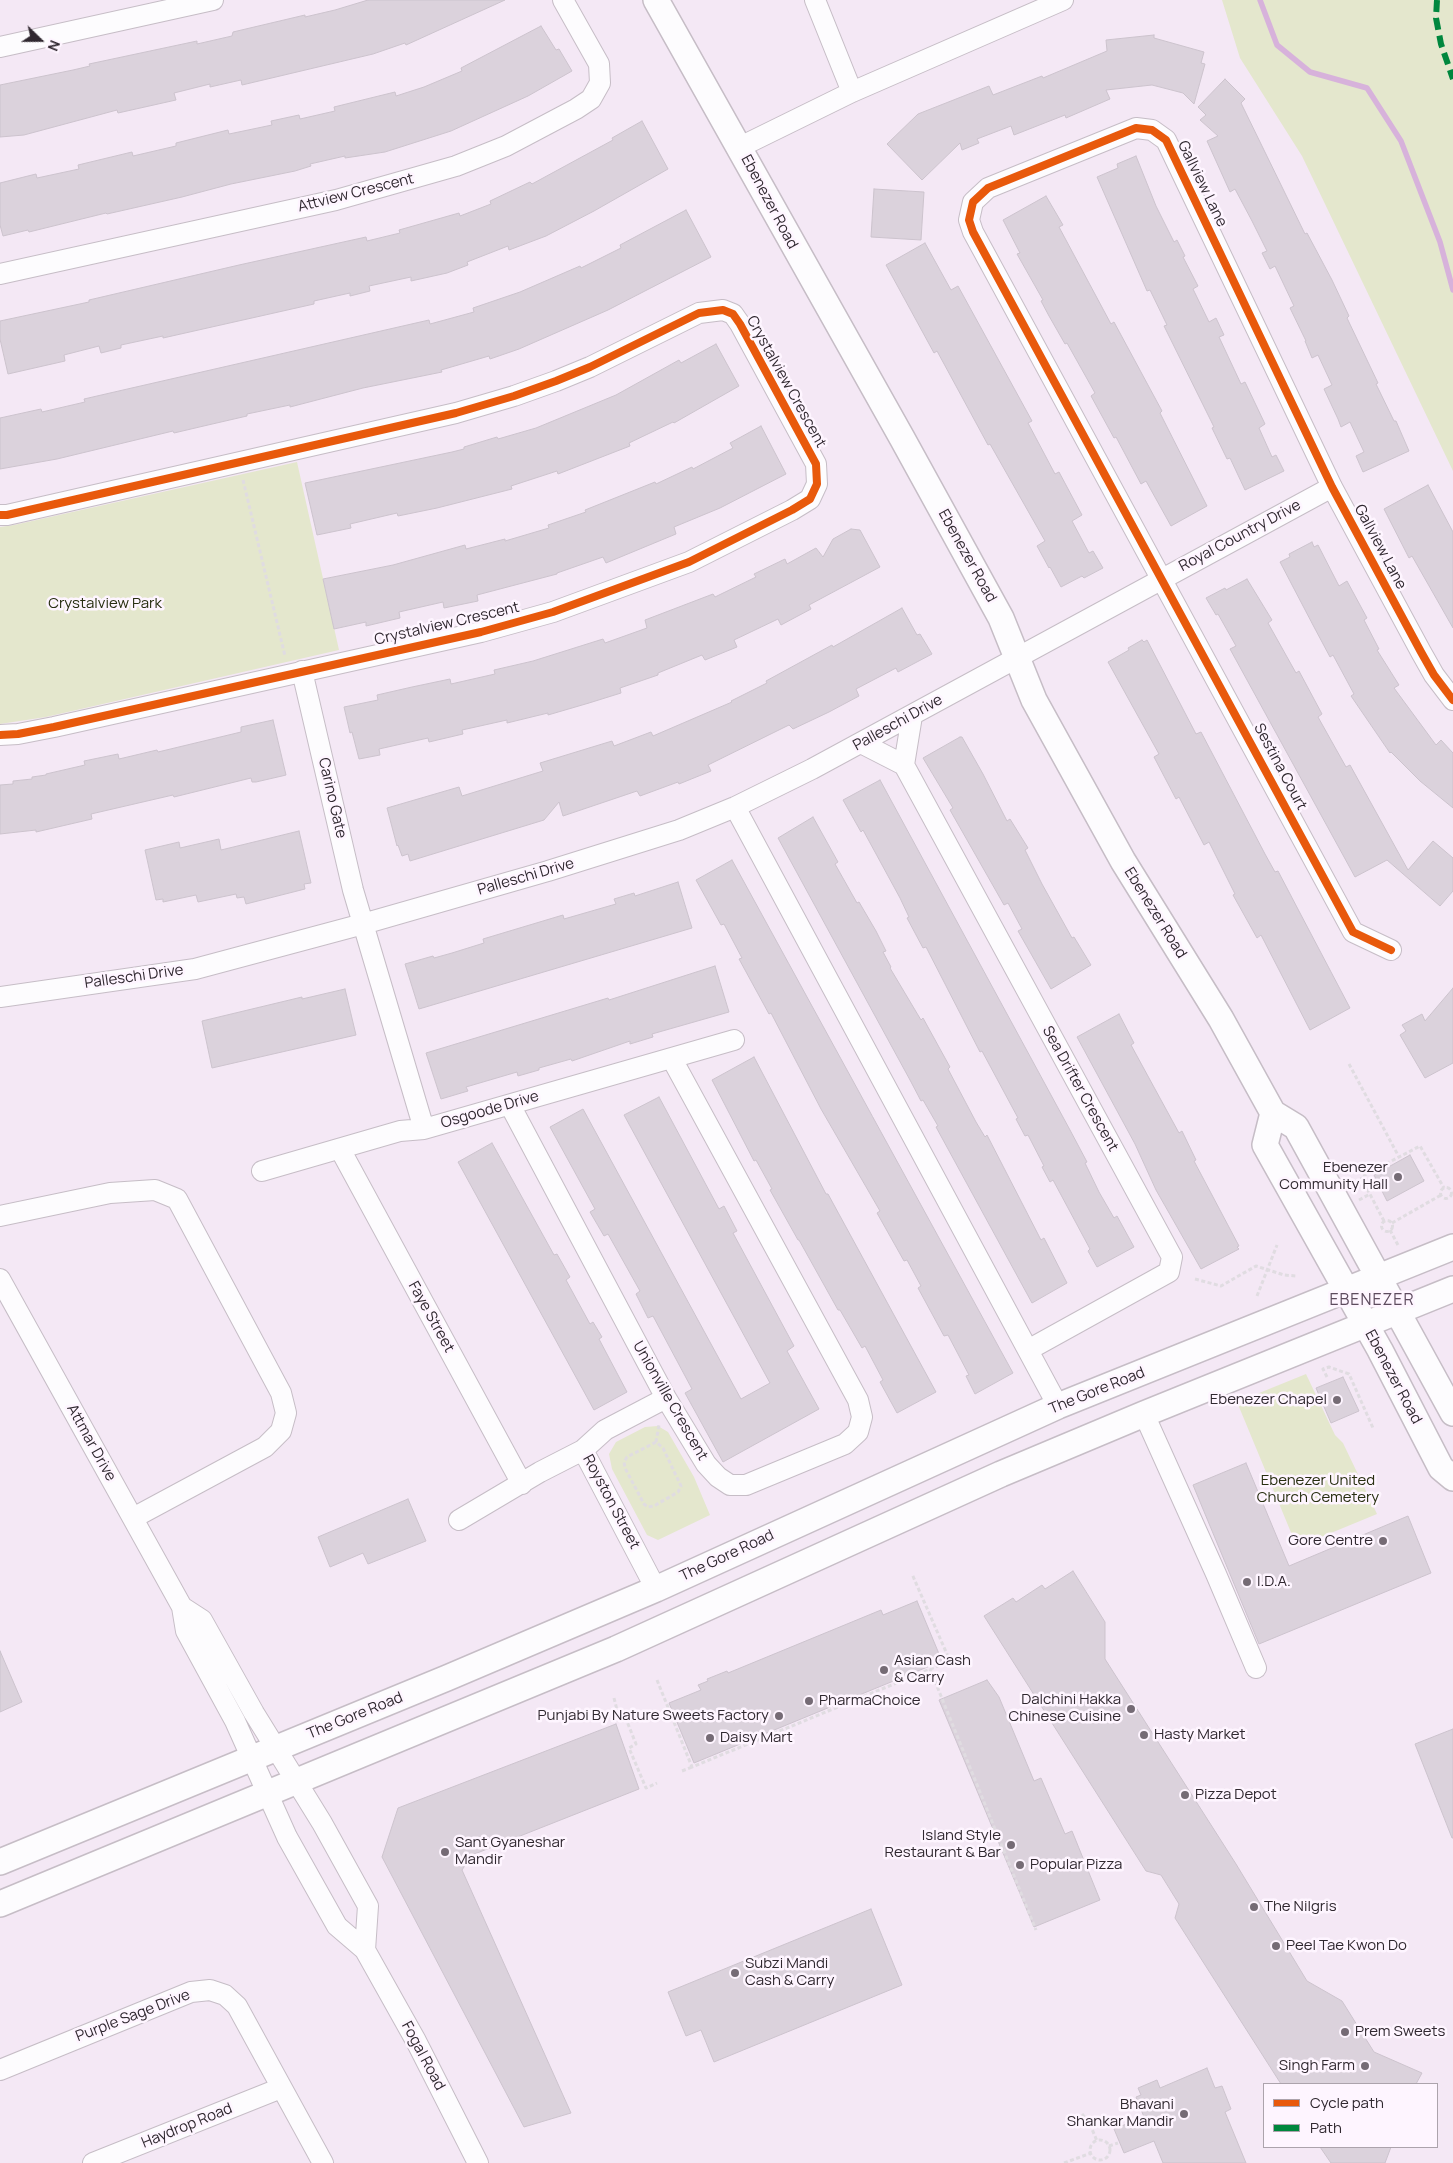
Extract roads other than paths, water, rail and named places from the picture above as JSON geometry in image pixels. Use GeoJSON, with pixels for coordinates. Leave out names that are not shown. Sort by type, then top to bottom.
{"type":"FeatureCollection","features":[{"type":"Feature","properties":{"kind":"main road","name":"Ebenezer Road"},"geometry":{"type":"LineString","coordinates":[[656,0],[740,147],[996,609],[1034,700],[1118,853],[1221,1019],[1273,1113],[1296,1127],[1453,1412]]}},
{"type":"Feature","properties":{"kind":"main road","name":"Ebenezer Road"},"geometry":{"type":"LineString","coordinates":[[1273,1113],[1265,1145],[1365,1324],[1441,1468],[1453,1478]]}},
{"type":"Feature","properties":{"kind":"main road","name":"The Gore Road"},"geometry":{"type":"LineString","coordinates":[[0,1862],[656,1589],[1058,1406],[1453,1246]]}},
{"type":"Feature","properties":{"kind":"main road"},"geometry":{"type":"LineString","coordinates":[[0,1904],[616,1649],[992,1478],[1144,1414],[1453,1289]]}},
{"type":"Feature","properties":{"kind":"street"},"geometry":{"type":"LineString","coordinates":[[0,47],[213,0]]}},
{"type":"Feature","properties":{"kind":"street","name":"Attview Crescent"},"geometry":{"type":"LineString","coordinates":[[0,274],[336,200],[456,166],[506,146],[576,110],[591,99],[600,83],[599,64],[563,0]]}},
{"type":"Feature","properties":{"kind":"street"},"geometry":{"type":"LineString","coordinates":[[815,0],[852,92]]}},
{"type":"Feature","properties":{"kind":"street"},"geometry":{"type":"LineString","coordinates":[[740,147],[852,92],[1063,0]]}},
{"type":"Feature","properties":{"kind":"street","name":"Gallview Lane"},"geometry":{"type":"LineString","coordinates":[[1162,579],[973,232],[969,220],[973,202],[988,188],[1136,128],[1152,130],[1166,140],[1332,487],[1434,675],[1453,700]]}},
{"type":"Feature","properties":{"kind":"street","name":"Crystalview Crescent"},"geometry":{"type":"LineString","coordinates":[[0,515],[456,413],[514,396],[590,367],[699,313],[723,310],[733,314],[816,464],[817,484],[810,498],[792,510],[690,562],[562,610],[481,632],[294,665],[54,727],[18,734],[0,735]]}},
{"type":"Feature","properties":{"kind":"street","name":"Royal Country Drive"},"geometry":{"type":"LineString","coordinates":[[1017,658],[1332,487]]}},
{"type":"Feature","properties":{"kind":"street","name":"Sestina Court"},"geometry":{"type":"LineString","coordinates":[[1162,579],[1353,932],[1391,950]]}},
{"type":"Feature","properties":{"kind":"street","name":"Palleschi Drive"},"geometry":{"type":"LineString","coordinates":[[0,997],[195,968],[363,924],[548,871],[679,830],[735,807],[862,743],[1017,658]]}},
{"type":"Feature","properties":{"kind":"street","name":"Carino Gate"},"geometry":{"type":"LineString","coordinates":[[294,665],[363,924]]}},
{"type":"Feature","properties":{"kind":"street"},"geometry":{"type":"LineString","coordinates":[[862,743],[904,765],[912,716]]}},
{"type":"Feature","properties":{"kind":"street","name":"Sea Drifter Crescent"},"geometry":{"type":"LineString","coordinates":[[904,765],[1172,1257],[1169,1272],[1028,1350]]}},
{"type":"Feature","properties":{"kind":"street"},"geometry":{"type":"LineString","coordinates":[[735,807],[1058,1406]]}},
{"type":"Feature","properties":{"kind":"street","name":"Osgoode Drive"},"geometry":{"type":"LineString","coordinates":[[363,924],[424,1129],[734,1040]]}},
{"type":"Feature","properties":{"kind":"street","name":"Unionville Crescent"},"geometry":{"type":"LineString","coordinates":[[510,1105],[666,1398],[706,1464],[718,1477],[730,1485],[746,1485],[845,1444],[858,1432],[862,1417],[858,1400],[672,1059]]}},
{"type":"Feature","properties":{"kind":"street"},"geometry":{"type":"LineString","coordinates":[[262,1171],[400,1131],[424,1129]]}},
{"type":"Feature","properties":{"kind":"street","name":"Faye Street"},"geometry":{"type":"LineString","coordinates":[[340,1149],[522,1484]]}},
{"type":"Feature","properties":{"kind":"street"},"geometry":{"type":"LineString","coordinates":[[0,1216],[110,1193],[155,1190],[177,1199],[281,1392],[286,1413],[281,1430],[265,1447],[133,1518]]}},
{"type":"Feature","properties":{"kind":"street","name":"Attmar Drive"},"geometry":{"type":"LineString","coordinates":[[0,1280],[182,1607],[186,1631],[236,1722],[252,1758]]}},
{"type":"Feature","properties":{"kind":"street","name":"Royston Street"},"geometry":{"type":"LineString","coordinates":[[656,1589],[583,1450],[605,1430],[666,1398]]}},
{"type":"Feature","properties":{"kind":"street"},"geometry":{"type":"LineString","coordinates":[[1144,1414],[1256,1668]]}},
{"type":"Feature","properties":{"kind":"street"},"geometry":{"type":"LineString","coordinates":[[459,1520],[583,1450]]}},
{"type":"Feature","properties":{"kind":"street","name":"Attmar Drive"},"geometry":{"type":"LineString","coordinates":[[182,1607],[202,1620],[276,1748]]}},
{"type":"Feature","properties":{"kind":"street"},"geometry":{"type":"LineString","coordinates":[[276,1748],[322,1823],[368,1906],[365,1950]]}},
{"type":"Feature","properties":{"kind":"street","name":"Fogal Road"},"geometry":{"type":"LineString","coordinates":[[252,1758],[288,1836],[337,1926],[365,1950],[416,2041],[478,2163]]}},
{"type":"Feature","properties":{"kind":"street","name":"Purple Sage Drive"},"geometry":{"type":"LineString","coordinates":[[0,2070],[191,1992],[210,1990],[225,1995],[237,2006],[323,2163]]}},
{"type":"Feature","properties":{"kind":"street","name":"Haydrop Road"},"geometry":{"type":"LineString","coordinates":[[93,2163],[281,2088]]}},
{"type":"Feature","properties":{"kind":"waterway"},"geometry":{"type":"LineString","coordinates":[[1260,0],[1277,45],[1310,72],[1367,88],[1401,141],[1440,242],[1453,290]]}},
{"type":"Feature","properties":{"kind":"place","name":"Ebenezer Community Hall"},"geometry":{"type":"Point","coordinates":[1398,1177]}},
{"type":"Feature","properties":{"kind":"place","name":"Ebenezer Chapel"},"geometry":{"type":"Point","coordinates":[1337,1400]}},
{"type":"Feature","properties":{"kind":"place","name":"Gore Centre"},"geometry":{"type":"Point","coordinates":[1383,1541]}},
{"type":"Feature","properties":{"kind":"place","name":"I.D.A."},"geometry":{"type":"Point","coordinates":[1247,1582]}},
{"type":"Feature","properties":{"kind":"place","name":"Asian Cash & Carry"},"geometry":{"type":"Point","coordinates":[884,1670]}},
{"type":"Feature","properties":{"kind":"place","name":"PharmaChoice"},"geometry":{"type":"Point","coordinates":[809,1701]}},
{"type":"Feature","properties":{"kind":"place","name":"Dalchini Hakka Chinese Cuisine"},"geometry":{"type":"Point","coordinates":[1131,1709]}},
{"type":"Feature","properties":{"kind":"place","name":"Punjabi By Nature Sweets Factory"},"geometry":{"type":"Point","coordinates":[779,1716]}},
{"type":"Feature","properties":{"kind":"place","name":"Hasty Market"},"geometry":{"type":"Point","coordinates":[1144,1735]}},
{"type":"Feature","properties":{"kind":"place","name":"Daisy Mart"},"geometry":{"type":"Point","coordinates":[710,1738]}},
{"type":"Feature","properties":{"kind":"place","name":"Pizza Depot"},"geometry":{"type":"Point","coordinates":[1185,1795]}},
{"type":"Feature","properties":{"kind":"place","name":"Island Style Restaurant & Bar"},"geometry":{"type":"Point","coordinates":[1011,1845]}},
{"type":"Feature","properties":{"kind":"place","name":"Sant Gyaneshar Mandir"},"geometry":{"type":"Point","coordinates":[445,1852]}},
{"type":"Feature","properties":{"kind":"place","name":"Popular Pizza"},"geometry":{"type":"Point","coordinates":[1020,1865]}},
{"type":"Feature","properties":{"kind":"place","name":"The Nilgris"},"geometry":{"type":"Point","coordinates":[1254,1907]}},
{"type":"Feature","properties":{"kind":"place","name":"Peel Tae Kwon Do"},"geometry":{"type":"Point","coordinates":[1276,1946]}},
{"type":"Feature","properties":{"kind":"place","name":"Subzi Mandi Cash & Carry"},"geometry":{"type":"Point","coordinates":[735,1973]}},
{"type":"Feature","properties":{"kind":"place","name":"Prem Sweets"},"geometry":{"type":"Point","coordinates":[1345,2032]}},
{"type":"Feature","properties":{"kind":"place","name":"Singh Farm"},"geometry":{"type":"Point","coordinates":[1365,2066]}},
{"type":"Feature","properties":{"kind":"place","name":"Bhavani Shankar Mandir"},"geometry":{"type":"Point","coordinates":[1184,2114]}},
{"type":"Feature","properties":{"kind":"district","name":"EBENEZER"},"geometry":{"type":"Point","coordinates":[1372,1301]}},
{"type":"Feature","properties":{"kind":"park label","name":"Crystalview Park"},"geometry":{"type":"Point","coordinates":[105,604]}},
{"type":"Feature","properties":{"kind":"park label","name":"Ebenezer United Church Cemetery"},"geometry":{"type":"Point","coordinates":[1318,1490]}}]}
